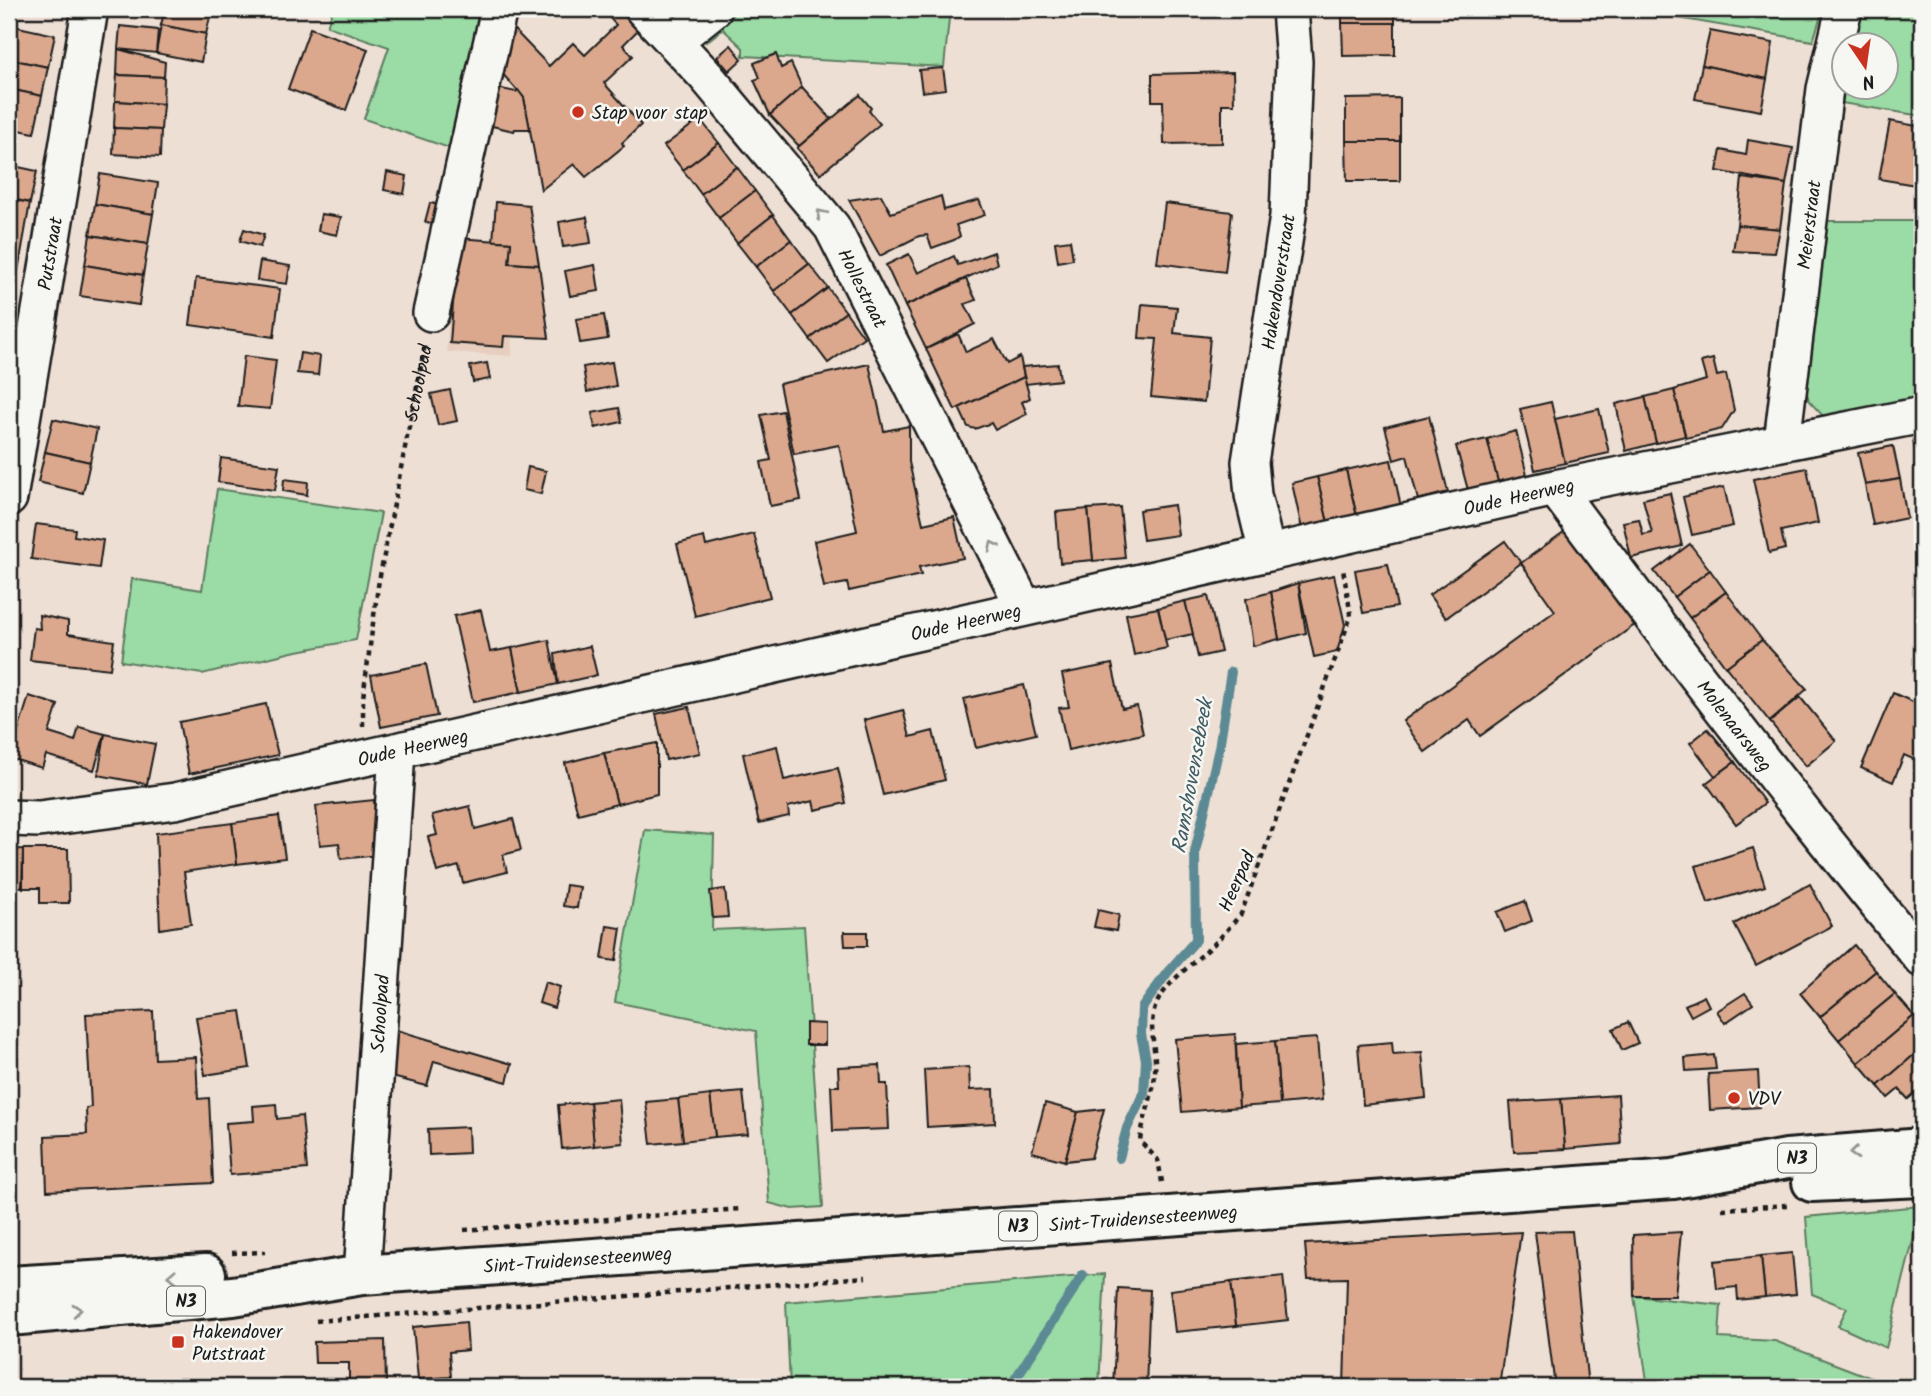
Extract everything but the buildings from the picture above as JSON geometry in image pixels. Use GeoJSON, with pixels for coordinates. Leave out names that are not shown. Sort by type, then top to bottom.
{"type":"FeatureCollection","features":[{"type":"Feature","properties":{"kind":"main road","name":"Sint-Truidensesteenweg"},"geometry":{"type":"LineString","coordinates":[[9,1315],[233,1296],[362,1275],[1673,1179],[1787,1159],[1922,1148]]}},
{"type":"Feature","properties":{"kind":"main road","name":"Sint-Truidensesteenweg"},"geometry":{"type":"LineString","coordinates":[[1673,1179],[1790,1183],[1922,1177]]}},
{"type":"Feature","properties":{"kind":"main road","name":"Sint-Truidensesteenweg"},"geometry":{"type":"LineString","coordinates":[[9,1286],[233,1273],[362,1275]]}},
{"type":"Feature","properties":{"kind":"street","name":"Putstraat"},"geometry":{"type":"LineString","coordinates":[[9,498],[90,9]]}},
{"type":"Feature","properties":{"kind":"street"},"geometry":{"type":"LineString","coordinates":[[431,313],[499,9]]}},
{"type":"Feature","properties":{"kind":"street","name":"Hollestraat"},"geometry":{"type":"LineString","coordinates":[[643,9],[705,75],[832,228],[1024,607]]}},
{"type":"Feature","properties":{"kind":"street"},"geometry":{"type":"LineString","coordinates":[[674,41],[714,9]]}},
{"type":"Feature","properties":{"kind":"street","name":"Hakendoverstraat"},"geometry":{"type":"LineString","coordinates":[[1267,553],[1253,495],[1250,462],[1288,216],[1294,62],[1290,9]]}},
{"type":"Feature","properties":{"kind":"street","name":"Meierstraat"},"geometry":{"type":"LineString","coordinates":[[1782,442],[1825,89],[1844,9]]}},
{"type":"Feature","properties":{"kind":"street","name":"Oude Heerweg"},"geometry":{"type":"LineString","coordinates":[[9,818],[39,819],[174,801],[1555,488],[1922,415]]}},
{"type":"Feature","properties":{"kind":"street","name":"Molenaarsweg"},"geometry":{"type":"LineString","coordinates":[[1555,488],[1641,604],[1840,860],[1922,959]]}},
{"type":"Feature","properties":{"kind":"street","name":"Schoolpad"},"geometry":{"type":"LineString","coordinates":[[362,1275],[381,756]]}},
{"type":"Feature","properties":{"kind":"path","name":"Schoolpad"},"geometry":{"type":"LineString","coordinates":[[381,756],[363,698],[378,586],[431,313]]}},
{"type":"Feature","properties":{"kind":"path","name":"Heerpad"},"geometry":{"type":"LineString","coordinates":[[1164,1216],[1158,1160],[1140,1141],[1155,1072],[1152,1016],[1159,999],[1182,972],[1216,943],[1241,914],[1351,616],[1337,537]]}},
{"type":"Feature","properties":{"kind":"shaded area"},"geometry":{"type":"Polygon","coordinates":[[[450,269],[512,275],[512,356],[447,352],[450,269]]]}},
{"type":"Feature","properties":{"kind":"green space"},"geometry":{"type":"Polygon","coordinates":[[[333,9],[483,9],[455,150],[364,119],[389,47],[327,26],[333,9]]]}},
{"type":"Feature","properties":{"kind":"green space"},"geometry":{"type":"Polygon","coordinates":[[[726,9],[950,9],[944,67],[743,56],[743,48],[723,29],[706,42],[697,31],[726,9]]]}},
{"type":"Feature","properties":{"kind":"green space"},"geometry":{"type":"Polygon","coordinates":[[[1625,9],[1823,9],[1813,41],[1625,9]]]}},
{"type":"Feature","properties":{"kind":"green space"},"geometry":{"type":"Polygon","coordinates":[[[1859,9],[1922,9],[1922,116],[1835,102],[1899,102],[1899,32],[1852,32],[1859,9]]]}},
{"type":"Feature","properties":{"kind":"green space"},"geometry":{"type":"Polygon","coordinates":[[[1827,221],[1922,221],[1922,404],[1824,417],[1809,401],[1804,382],[1827,221]]]}},
{"type":"Feature","properties":{"kind":"green space"},"geometry":{"type":"Polygon","coordinates":[[[217,489],[381,513],[356,640],[202,674],[121,661],[132,579],[202,590],[217,489]]]}},
{"type":"Feature","properties":{"kind":"green space"},"geometry":{"type":"Polygon","coordinates":[[[645,830],[714,835],[712,930],[804,926],[823,1207],[792,1209],[769,1203],[756,1031],[615,1002],[645,830]]]}},
{"type":"Feature","properties":{"kind":"green space"},"geometry":{"type":"Polygon","coordinates":[[[1919,1206],[1886,1348],[1838,1326],[1847,1308],[1812,1294],[1806,1217],[1919,1206]]]}},
{"type":"Feature","properties":{"kind":"green space"},"geometry":{"type":"Polygon","coordinates":[[[1105,1274],[1099,1387],[790,1387],[786,1302],[1105,1274]]]}},
{"type":"Feature","properties":{"kind":"green space"},"geometry":{"type":"Polygon","coordinates":[[[1634,1296],[1721,1305],[1719,1338],[1775,1341],[1895,1387],[1648,1387],[1634,1296]]]}},
{"type":"Feature","properties":{"kind":"waterway","name":"Ramshovensebeek"},"geometry":{"type":"LineString","coordinates":[[1119,1158],[1127,1128],[1144,1093],[1146,1060],[1141,1034],[1142,1008],[1167,973],[1196,940],[1195,852],[1219,748],[1231,672]]}},
{"type":"Feature","properties":{"kind":"waterway","name":"Ramshovensebeek"},"geometry":{"type":"LineString","coordinates":[[1010,1387],[1083,1275]]}},
{"type":"Feature","properties":{"kind":"place","name":"Stap voor stap"},"geometry":{"type":"Point","coordinates":[578,112]}},
{"type":"Feature","properties":{"kind":"place","name":"VDV"},"geometry":{"type":"Point","coordinates":[1734,1098]}},
{"type":"Feature","properties":{"kind":"place","name":"Hakendover Putstraat"},"geometry":{"type":"Point","coordinates":[178,1342]}}]}
